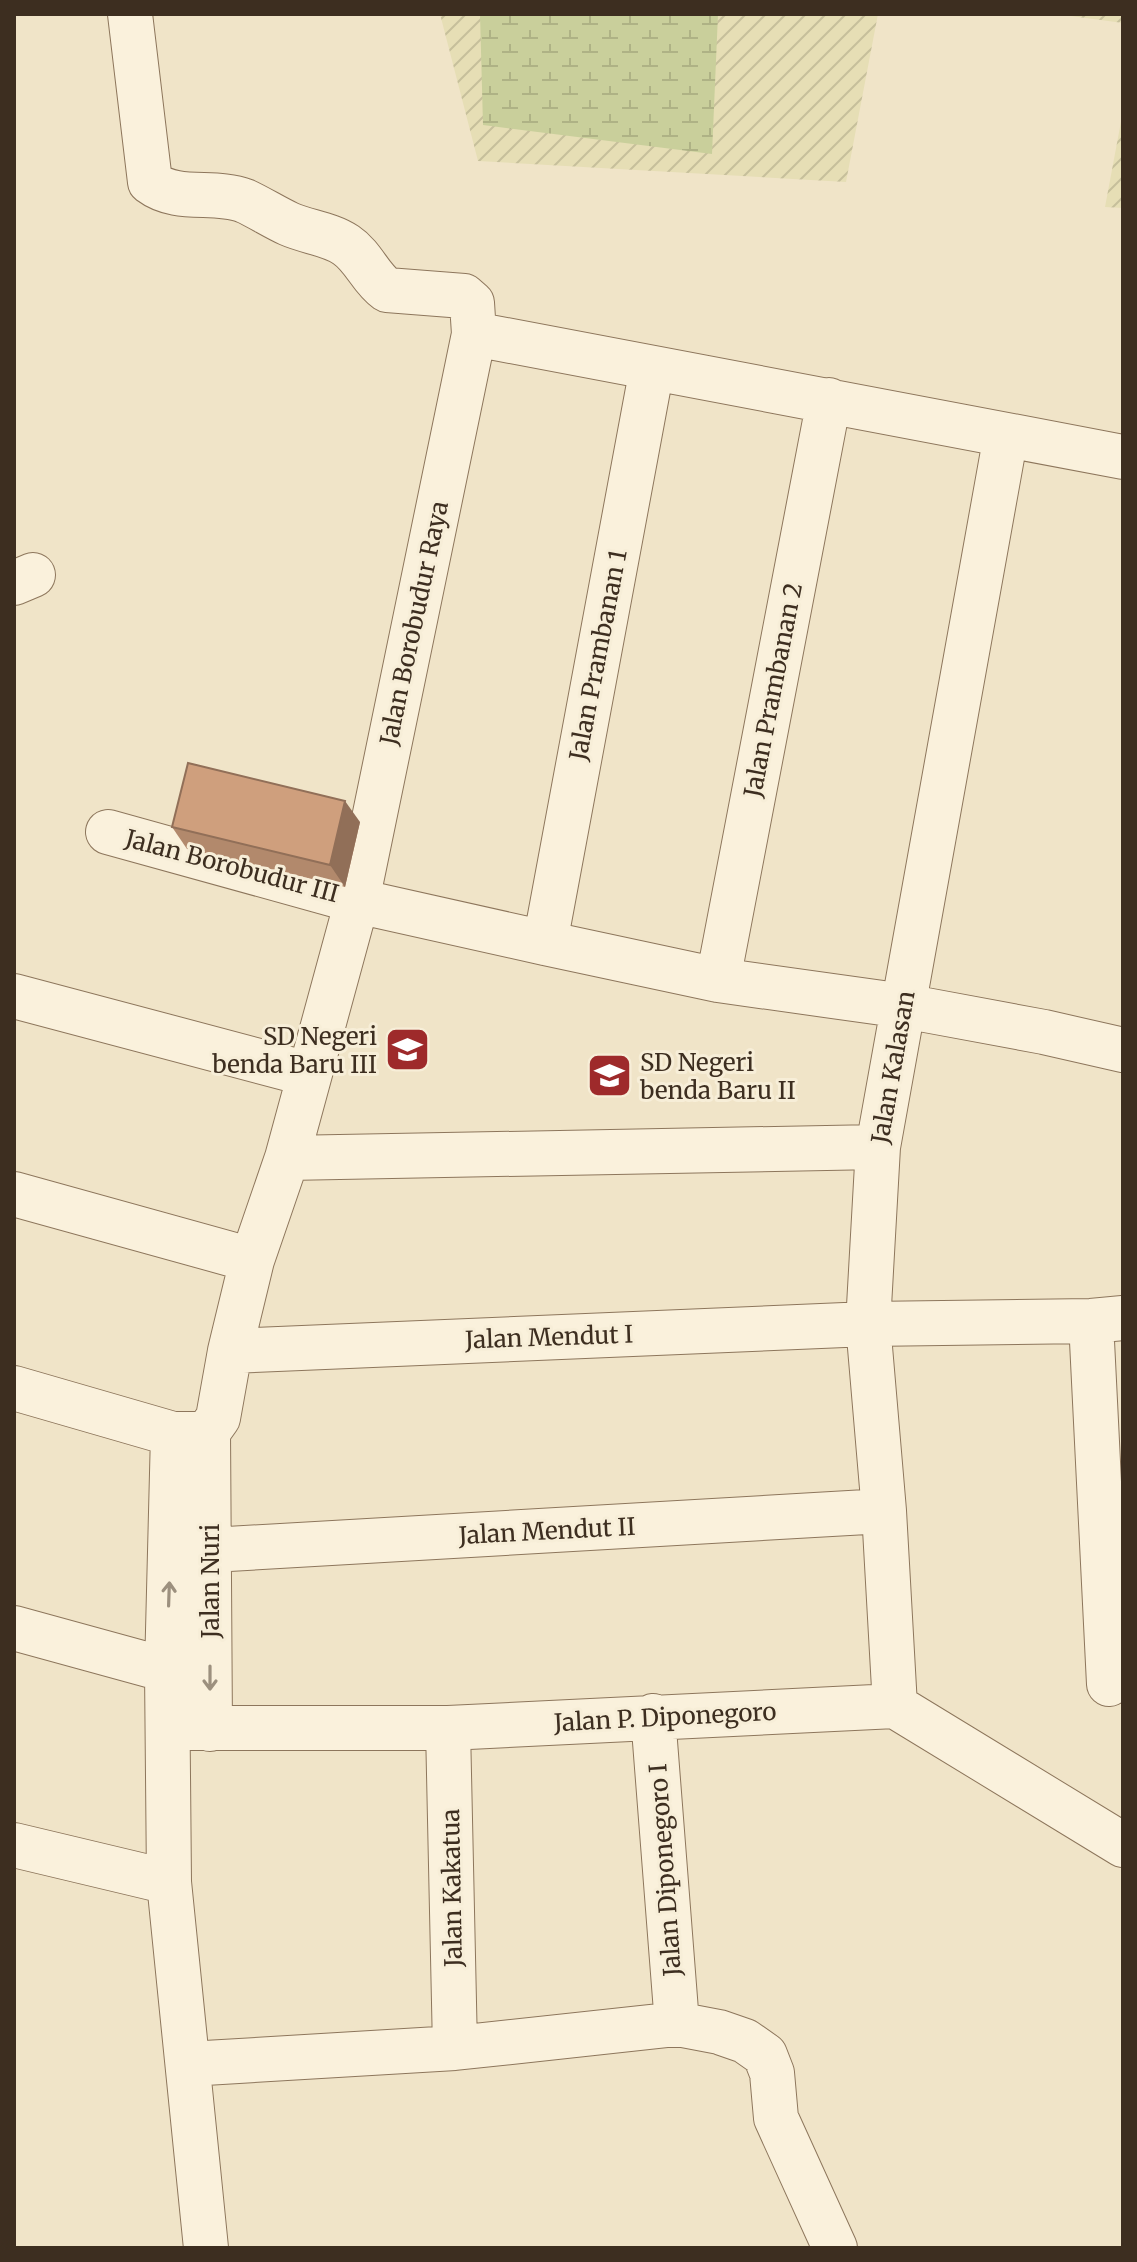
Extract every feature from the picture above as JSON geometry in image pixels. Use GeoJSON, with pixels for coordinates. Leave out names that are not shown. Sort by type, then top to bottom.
{"type":"FeatureCollection","features":[{"type":"Feature","properties":{"kind":"street"},"geometry":{"type":"LineString","coordinates":[[130,14],[150,182],[162,191],[228,196],[244,201],[290,224],[344,243],[354,251],[377,283],[387,290],[464,296],[472,303],[474,334],[1123,457]]}},
{"type":"Feature","properties":{"kind":"street","name":"Jalan Borobudur Raya"},"geometry":{"type":"LineString","coordinates":[[191,1433],[218,1418],[252,1260],[287,1158],[357,901],[474,334]]}},
{"type":"Feature","properties":{"kind":"street","name":"Jalan Prambanan 1"},"geometry":{"type":"LineString","coordinates":[[545,943],[652,368]]}},
{"type":"Feature","properties":{"kind":"street","name":"Jalan Prambanan 2"},"geometry":{"type":"LineString","coordinates":[[718,980],[829,400]]}},
{"type":"Feature","properties":{"kind":"street","name":"Jalan Kalasan"},"geometry":{"type":"LineString","coordinates":[[895,1706],[884,1511],[868,1324],[878,1147],[1006,435]]}},
{"type":"Feature","properties":{"kind":"street","name":"Jalan Borobudur III"},"geometry":{"type":"LineString","coordinates":[[108,832],[357,901],[545,943],[718,980],[904,1006],[1123,1050]]}},
{"type":"Feature","properties":{"kind":"street"},"geometry":{"type":"LineString","coordinates":[[14,996],[308,1074]]}},
{"type":"Feature","properties":{"kind":"street"},"geometry":{"type":"LineString","coordinates":[[287,1158],[878,1147]]}},
{"type":"Feature","properties":{"kind":"street"},"geometry":{"type":"LineString","coordinates":[[14,1194],[252,1260]]}},
{"type":"Feature","properties":{"kind":"street"},"geometry":{"type":"LineString","coordinates":[[1107,1319],[1109,1684]]}},
{"type":"Feature","properties":{"kind":"street","name":"Jalan Mendut I"},"geometry":{"type":"LineString","coordinates":[[230,1351],[868,1324],[1107,1319]]}},
{"type":"Feature","properties":{"kind":"street"},"geometry":{"type":"LineString","coordinates":[[14,1388],[191,1433]]}},
{"type":"Feature","properties":{"kind":"street","name":"Jalan Nuri"},"geometry":{"type":"LineString","coordinates":[[189,1729],[211,1550],[191,1433]]}},
{"type":"Feature","properties":{"kind":"street","name":"Jalan Nuri"},"geometry":{"type":"LineString","coordinates":[[189,1729],[167,1670],[191,1433]]}},
{"type":"Feature","properties":{"kind":"street","name":"Jalan Mendut II"},"geometry":{"type":"LineString","coordinates":[[211,1550],[884,1511]]}},
{"type":"Feature","properties":{"kind":"street"},"geometry":{"type":"LineString","coordinates":[[14,1628],[167,1670]]}},
{"type":"Feature","properties":{"kind":"street"},"geometry":{"type":"LineString","coordinates":[[895,1706],[1123,1845]]}},
{"type":"Feature","properties":{"kind":"street","name":"Jalan P. Diponegoro"},"geometry":{"type":"LineString","coordinates":[[189,1729],[448,1728],[895,1706]]}},
{"type":"Feature","properties":{"kind":"street","name":"Jalan Diponegoro I"},"geometry":{"type":"LineString","coordinates":[[653,1716],[677,2024]]}},
{"type":"Feature","properties":{"kind":"street","name":"Jalan Kakatua"},"geometry":{"type":"LineString","coordinates":[[448,1728],[455,2048]]}},
{"type":"Feature","properties":{"kind":"street"},"geometry":{"type":"LineString","coordinates":[[189,1729],[169,1882],[206,2248]]}},
{"type":"Feature","properties":{"kind":"street"},"geometry":{"type":"LineString","coordinates":[[14,1845],[169,1882]]}},
{"type":"Feature","properties":{"kind":"street"},"geometry":{"type":"LineString","coordinates":[[188,2064],[455,2048],[677,2024],[719,2032],[745,2041],[765,2055],[772,2073],[776,2118],[835,2248]]}},
{"type":"Feature","properties":{"kind":"shaded area"},"geometry":{"type":"Polygon","coordinates":[[[440,14],[878,14],[846,182],[478,161],[440,14]]]}},
{"type":"Feature","properties":{"kind":"shaded area"},"geometry":{"type":"Polygon","coordinates":[[[1056,14],[1123,14],[1123,23],[1056,14]]]}},
{"type":"Feature","properties":{"kind":"shaded area"},"geometry":{"type":"Polygon","coordinates":[[[1123,111],[1123,208],[1105,207],[1123,111]]]}},
{"type":"Feature","properties":{"kind":"green space"},"geometry":{"type":"Polygon","coordinates":[[[480,14],[718,14],[712,154],[483,125],[480,14]]]}},
{"type":"Feature","properties":{"kind":"building"},"geometry":{"type":"Polygon","coordinates":[[[188,763],[345,801],[330,865],[172,827],[188,763]]]}},
{"type":"Feature","properties":{"kind":"place","name":"SD Negeri benda Baru III"},"geometry":{"type":"Point","coordinates":[408,1050]}},
{"type":"Feature","properties":{"kind":"place","name":"SD Negeri benda Baru II"},"geometry":{"type":"Point","coordinates":[609,1076]}}]}
